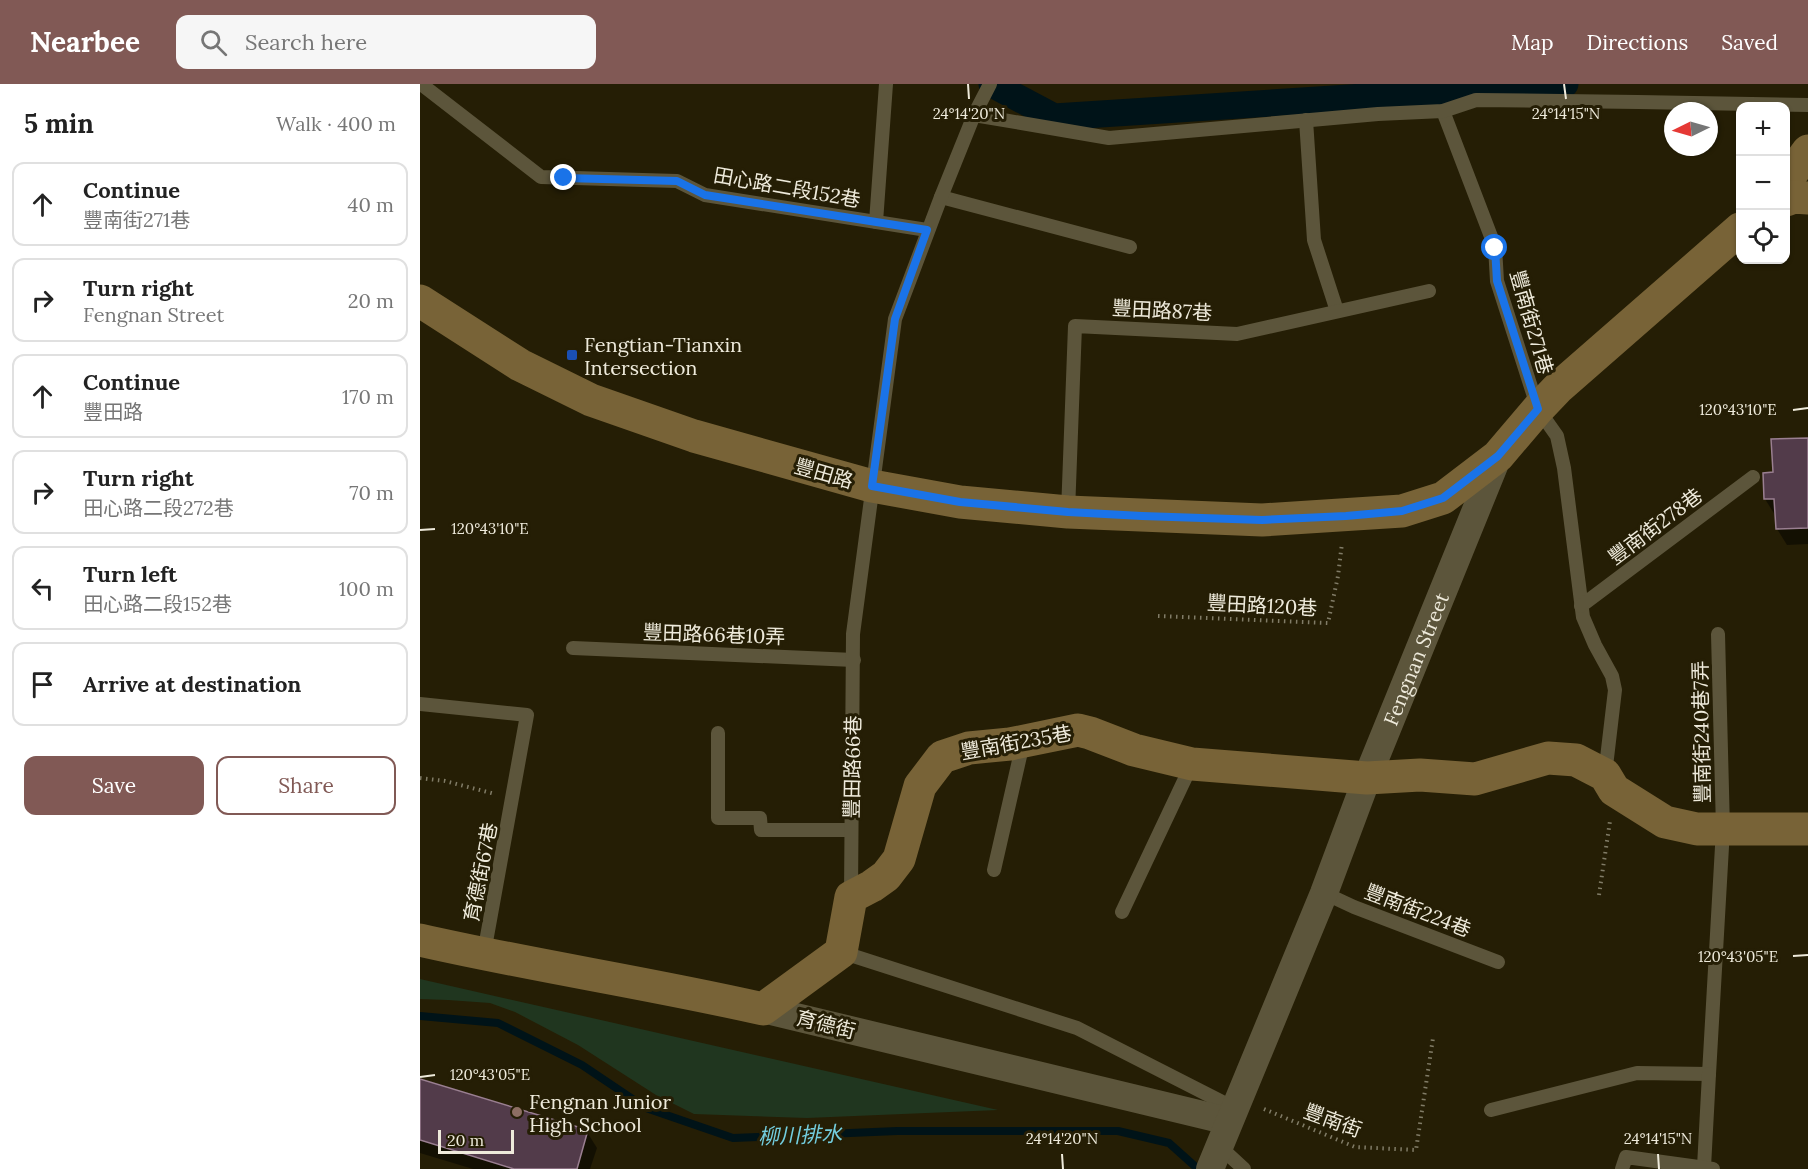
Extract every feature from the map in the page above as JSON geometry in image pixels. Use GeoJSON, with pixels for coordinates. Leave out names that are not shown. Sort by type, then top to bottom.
{"type":"FeatureCollection","features":[{"type":"Feature","properties":{"kind":"street"},"geometry":{"type":"LineString","coordinates":[[1790,175],[1808,151]]}},
{"type":"Feature","properties":{"kind":"street"},"geometry":{"type":"LineString","coordinates":[[1790,187],[1808,173]]}},
{"type":"Feature","properties":{"kind":"street"},"geometry":{"type":"LineString","coordinates":[[1790,198],[1808,198]]}},
{"type":"Feature","properties":{"kind":"street","name":"Fengnan Street"},"geometry":{"type":"LineString","coordinates":[[1224,1133],[1324,892],[1498,456],[1538,409],[1592,358],[1736,233]]}},
{"type":"Feature","properties":{"kind":"street","name":"豐田路"},"geometry":{"type":"LineString","coordinates":[[420,301],[520,365],[591,400],[694,436],[872,486],[960,502],[1068,512],[1262,520],[1346,516],[1402,511],[1443,498],[1498,456]]}},
{"type":"Feature","properties":{"kind":"street","name":"豐南街235巷"},"geometry":{"type":"LineString","coordinates":[[851,897],[886,876],[899,859],[921,786],[942,757],[969,748],[1023,741],[1078,730],[1134,750],[1192,764],[1368,778],[1420,775],[1475,779],[1548,758],[1576,760],[1665,822],[1697,829],[1808,829]]}},
{"type":"Feature","properties":{"kind":"street","name":"豐田路66巷"},"geometry":{"type":"LineString","coordinates":[[841,952],[851,897]]}},
{"type":"Feature","properties":{"kind":"street","name":"育德街"},"geometry":{"type":"LineString","coordinates":[[420,940],[682,990],[763,1009],[1224,1133]]}},
{"type":"Feature","properties":{"kind":"street"},"geometry":{"type":"LineString","coordinates":[[763,1009],[841,952]]}},
{"type":"Feature","properties":{"kind":"lane","name":"田心路二段152巷"},"geometry":{"type":"LineString","coordinates":[[421,84],[542,177],[677,181],[705,195],[927,230]]}},
{"type":"Feature","properties":{"kind":"lane"},"geometry":{"type":"LineString","coordinates":[[876,222],[886,84]]}},
{"type":"Feature","properties":{"kind":"lane","name":"豐田路66巷"},"geometry":{"type":"LineString","coordinates":[[851,897],[853,634],[895,319],[927,230],[974,115],[990,84]]}},
{"type":"Feature","properties":{"kind":"lane"},"geometry":{"type":"LineString","coordinates":[[974,115],[1109,138],[1378,114],[1443,111],[1476,100],[1808,105]]}},
{"type":"Feature","properties":{"kind":"lane","name":"豐南街271巷"},"geometry":{"type":"LineString","coordinates":[[1443,111],[1495,248],[1497,281],[1538,409]]}},
{"type":"Feature","properties":{"kind":"lane"},"geometry":{"type":"LineString","coordinates":[[1306,120],[1314,240],[1337,311]]}},
{"type":"Feature","properties":{"kind":"lane"},"geometry":{"type":"LineString","coordinates":[[941,197],[1130,247]]}},
{"type":"Feature","properties":{"kind":"lane","name":"豐田路87巷"},"geometry":{"type":"LineString","coordinates":[[1068,512],[1075,326],[1237,334],[1429,291]]}},
{"type":"Feature","properties":{"kind":"lane","name":"豐南街278巷"},"geometry":{"type":"LineString","coordinates":[[1538,409],[1557,436],[1562,457],[1583,617],[1612,676],[1615,690],[1610,782]]}},
{"type":"Feature","properties":{"kind":"lane","name":"豐南街278巷"},"geometry":{"type":"LineString","coordinates":[[1581,606],[1753,477]]}},
{"type":"Feature","properties":{"kind":"lane","name":"豐南街240巷7弄"},"geometry":{"type":"LineString","coordinates":[[1708,1168],[1709,1074],[1723,829],[1718,634]]}},
{"type":"Feature","properties":{"kind":"lane","name":"豐田路66巷10弄"},"geometry":{"type":"LineString","coordinates":[[573,648],[854,660]]}},
{"type":"Feature","properties":{"kind":"lane","name":"育德街67巷"},"geometry":{"type":"LineString","coordinates":[[420,704],[527,715],[484,953]]}},
{"type":"Feature","properties":{"kind":"lane"},"geometry":{"type":"LineString","coordinates":[[718,734],[718,818],[760,818],[761,830],[851,830]]}},
{"type":"Feature","properties":{"kind":"lane"},"geometry":{"type":"LineString","coordinates":[[994,870],[1023,741]]}},
{"type":"Feature","properties":{"kind":"lane"},"geometry":{"type":"LineString","coordinates":[[1122,912],[1192,764]]}},
{"type":"Feature","properties":{"kind":"lane","name":"豐南街224巷"},"geometry":{"type":"LineString","coordinates":[[1324,892],[1354,907],[1498,962]]}},
{"type":"Feature","properties":{"kind":"lane"},"geometry":{"type":"LineString","coordinates":[[841,952],[1077,1028],[1224,1133],[1244,1169]]}},
{"type":"Feature","properties":{"kind":"lane"},"geometry":{"type":"LineString","coordinates":[[1491,1110],[1637,1073],[1709,1074]]}},
{"type":"Feature","properties":{"kind":"lane"},"geometry":{"type":"LineString","coordinates":[[1622,1169],[1626,1156],[1708,1168]]}},
{"type":"Feature","properties":{"kind":"path","name":"豐田路120巷"},"geometry":{"type":"LineString","coordinates":[[1158,616],[1328,623],[1338,576],[1346,516]]}},
{"type":"Feature","properties":{"kind":"path","name":"育德街67巷"},"geometry":{"type":"LineString","coordinates":[[420,778],[445,781],[513,799]]}},
{"type":"Feature","properties":{"kind":"path"},"geometry":{"type":"LineString","coordinates":[[1599,895],[1610,782]]}},
{"type":"Feature","properties":{"kind":"path","name":"豐南街"},"geometry":{"type":"LineString","coordinates":[[1224,1133],[1355,1147],[1416,1150],[1433,1038]]}},
{"type":"Feature","properties":{"kind":"green space"},"geometry":{"type":"Polygon","coordinates":[[[420,979],[998,1110],[807,1118],[694,1114],[656,1095],[578,1045],[515,1012],[490,1003],[420,999],[420,979]]]}},
{"type":"Feature","properties":{"kind":"building"},"geometry":{"type":"Polygon","coordinates":[[[1808,438],[1808,528],[1776,529],[1774,499],[1764,499],[1763,473],[1773,472],[1771,439],[1808,438]]]}},
{"type":"Feature","properties":{"kind":"building"},"geometry":{"type":"Polygon","coordinates":[[[420,1079],[588,1130],[577,1169],[514,1169],[420,1140],[420,1079]]]}},
{"type":"Feature","properties":{"kind":"waterway"},"geometry":{"type":"LineString","coordinates":[[992,84],[1054,117],[1565,84]]}},
{"type":"Feature","properties":{"kind":"waterway","name":"柳川排水"},"geometry":{"type":"LineString","coordinates":[[420,1016],[498,1023],[582,1065],[646,1108],[733,1138],[897,1131],[1118,1131],[1169,1143],[1198,1169]]}},
{"type":"Feature","properties":{"kind":"place","name":"Fengtian-Tianxin Intersection"},"geometry":{"type":"Point","coordinates":[572,355]}},
{"type":"Feature","properties":{"kind":"place","name":"Fengnan Junior High School"},"geometry":{"type":"Point","coordinates":[517,1112]}},
{"type":"Feature","properties":{"kind":"route"},"geometry":{"type":"LineString","coordinates":[[564,178],[677,181],[705,195],[927,230],[895,319],[872,486],[960,502],[1068,512],[1262,520],[1402,511],[1443,498],[1498,456],[1538,409],[1497,281],[1495,248]]}}]}
